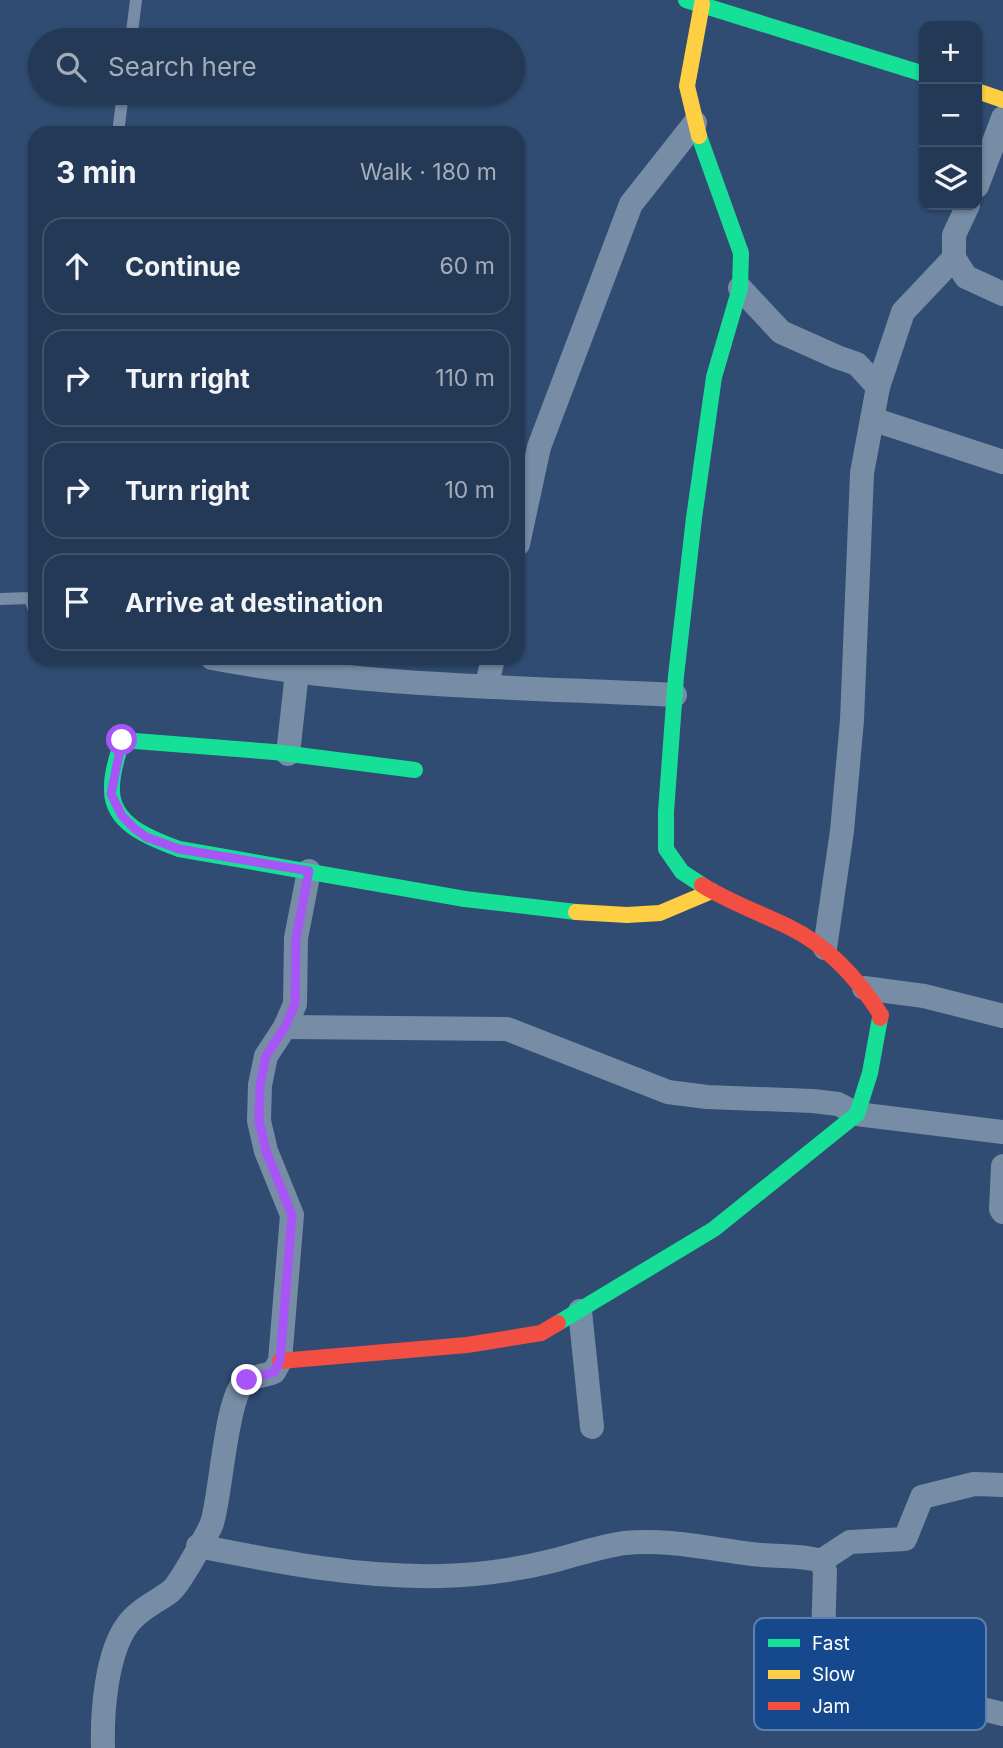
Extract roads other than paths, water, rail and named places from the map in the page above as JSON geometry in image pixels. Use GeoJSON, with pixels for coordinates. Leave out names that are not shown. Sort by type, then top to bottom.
{"type":"FeatureCollection","features":[{"type":"Feature","properties":{"kind":"street"},"geometry":{"type":"LineString","coordinates":[[280,1361],[467,1345],[541,1333],[714,1229],[857,1114],[870,1073],[881,1015],[864,988],[825,948],[792,928],[712,891],[682,872],[666,849],[666,812],[675,695],[694,518],[714,377],[740,288],[741,253],[695,123],[687,86],[694,2],[919,72]]}},
{"type":"Feature","properties":{"kind":"street"},"geometry":{"type":"LineString","coordinates":[[982,93],[1003,100]]}},
{"type":"Feature","properties":{"kind":"street"},"geometry":{"type":"LineString","coordinates":[[982,173],[1003,118]]}},
{"type":"Feature","properties":{"kind":"street"},"geometry":{"type":"LineString","coordinates":[[525,513],[540,447],[631,204],[695,123]]}},
{"type":"Feature","properties":{"kind":"street"},"geometry":{"type":"LineString","coordinates":[[966,210],[954,235],[954,258],[966,277],[1003,294]]}},
{"type":"Feature","properties":{"kind":"street"},"geometry":{"type":"LineString","coordinates":[[825,948],[842,831],[851,734],[858,625],[862,473],[872,419],[878,387],[904,312],[954,258]]}},
{"type":"Feature","properties":{"kind":"street"},"geometry":{"type":"LineString","coordinates":[[740,288],[781,332],[857,364],[878,387]]}},
{"type":"Feature","properties":{"kind":"street"},"geometry":{"type":"LineString","coordinates":[[872,419],[1003,462]]}},
{"type":"Feature","properties":{"kind":"street"},"geometry":{"type":"LineString","coordinates":[[254,665],[374,680],[675,695]]}},
{"type":"Feature","properties":{"kind":"street"},"geometry":{"type":"LineString","coordinates":[[487,685],[491,665]]}},
{"type":"Feature","properties":{"kind":"street"},"geometry":{"type":"LineString","coordinates":[[288,754],[297,672]]}},
{"type":"Feature","properties":{"kind":"street"},"geometry":{"type":"LineString","coordinates":[[415,770],[288,754],[122,740],[111,794],[122,816],[134,828],[146,837],[179,849],[465,899],[556,911],[627,915],[660,913],[712,891]]}},
{"type":"Feature","properties":{"kind":"street"},"geometry":{"type":"LineString","coordinates":[[103,1748],[102,1727],[110,1668],[119,1643],[128,1624],[141,1611],[174,1589],[212,1523],[230,1422],[241,1385],[247,1380],[274,1372],[280,1361],[292,1215],[266,1151],[259,1121],[260,1085],[266,1056],[285,1027],[295,1004],[296,938],[309,871]]}},
{"type":"Feature","properties":{"kind":"street"},"geometry":{"type":"LineString","coordinates":[[864,988],[924,996],[1003,1016]]}},
{"type":"Feature","properties":{"kind":"street"},"geometry":{"type":"LineString","coordinates":[[285,1027],[507,1029],[668,1092],[707,1097],[813,1101],[838,1104],[857,1114],[1003,1132]]}},
{"type":"Feature","properties":{"kind":"street"},"geometry":{"type":"LineString","coordinates":[[1003,1167],[1003,1212]]}},
{"type":"Feature","properties":{"kind":"street"},"geometry":{"type":"LineString","coordinates":[[580,1311],[592,1427]]}},
{"type":"Feature","properties":{"kind":"street"},"geometry":{"type":"LineString","coordinates":[[198,1546],[314,1568],[384,1575],[442,1576],[501,1571],[622,1543],[650,1541],[763,1555],[807,1557],[821,1561],[850,1542],[905,1539],[922,1497],[974,1484],[1003,1485]]}},
{"type":"Feature","properties":{"kind":"street"},"geometry":{"type":"LineString","coordinates":[[821,1561],[825,1571],[824,1618]]}},
{"type":"Feature","properties":{"kind":"street"},"geometry":{"type":"LineString","coordinates":[[986,1710],[1003,1714]]}},
{"type":"Feature","properties":{"kind":"lane"},"geometry":{"type":"LineString","coordinates":[[132,28],[136,0]]}},
{"type":"Feature","properties":{"kind":"lane"},"geometry":{"type":"LineString","coordinates":[[119,126],[122,105]]}},
{"type":"Feature","properties":{"kind":"lane"},"geometry":{"type":"LineString","coordinates":[[0,599],[28,596]]}}]}
